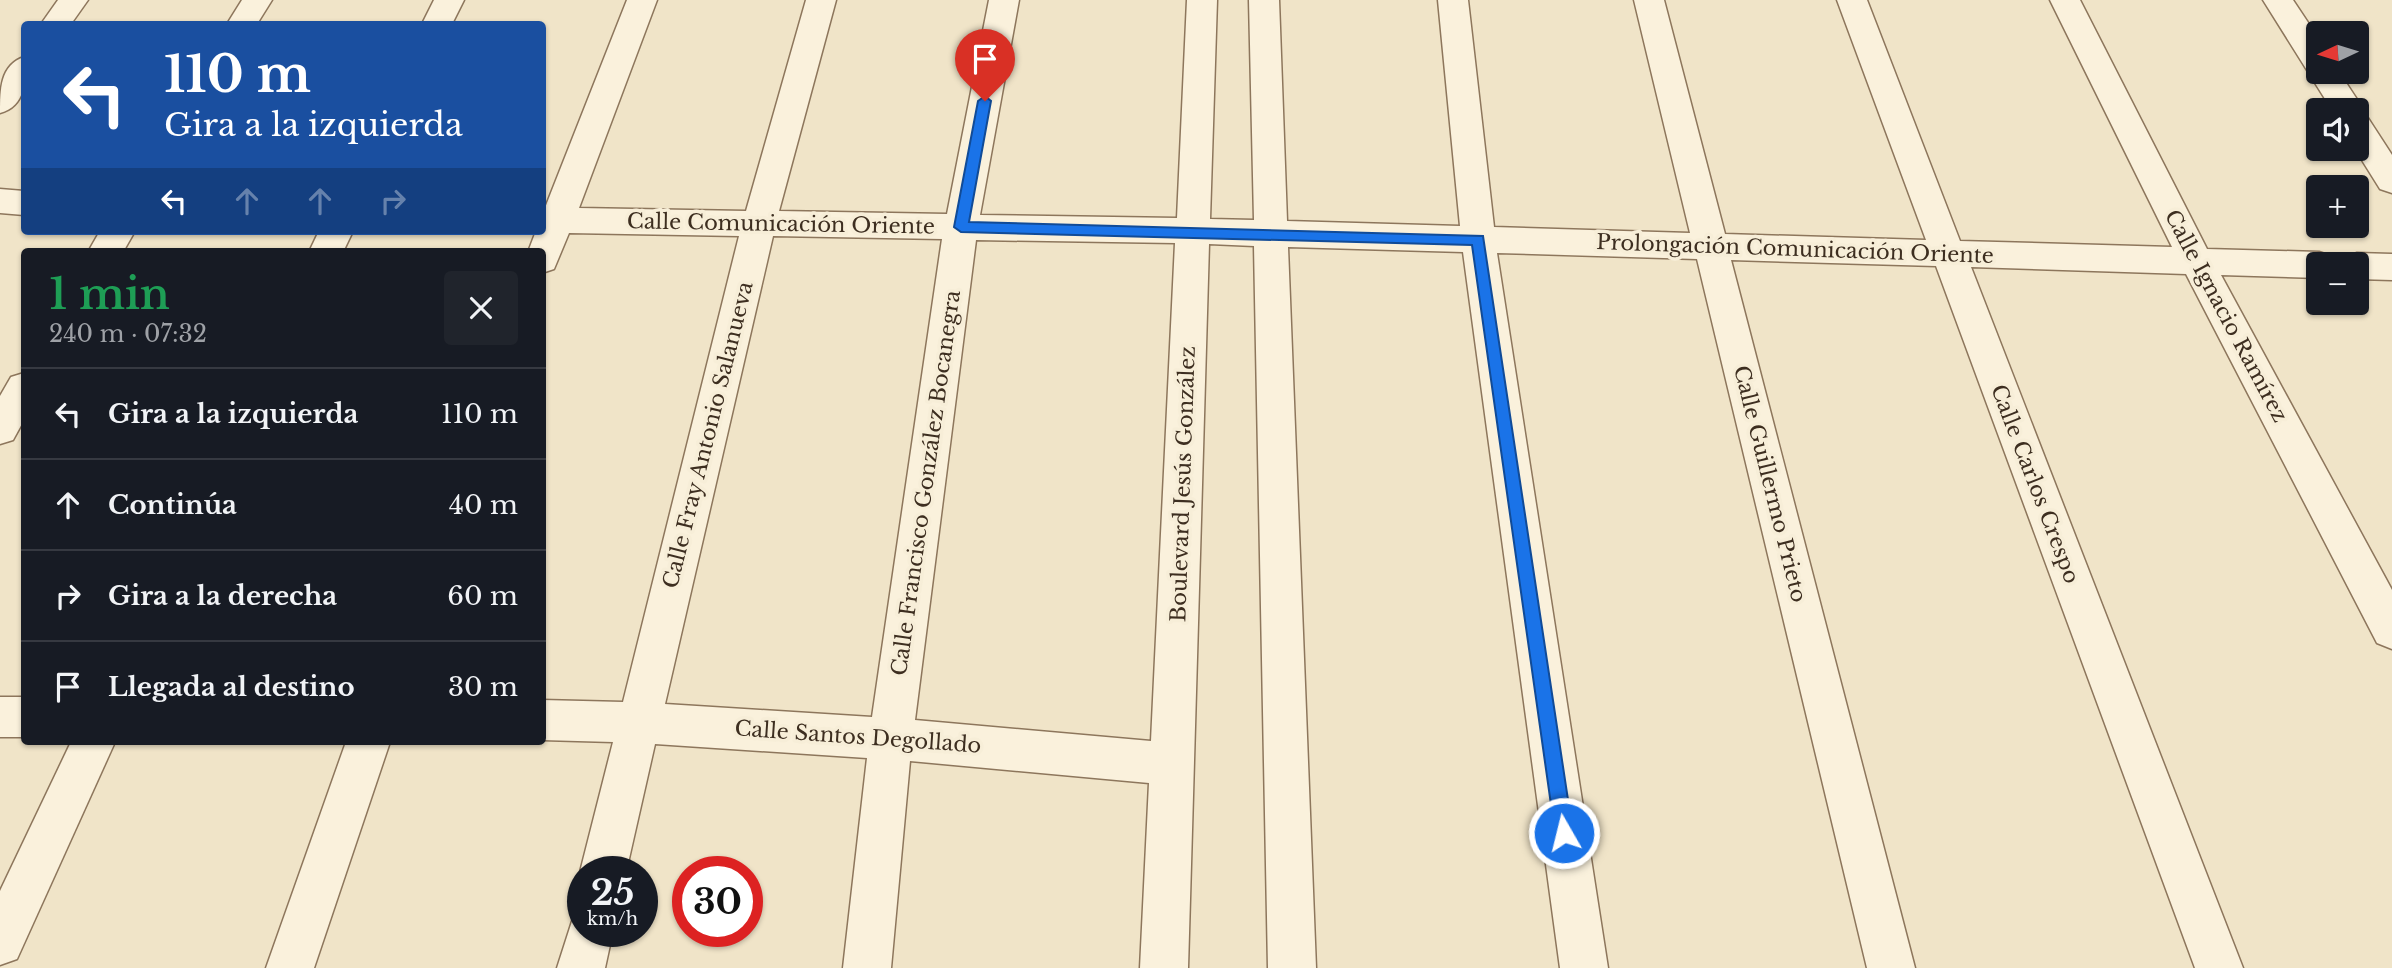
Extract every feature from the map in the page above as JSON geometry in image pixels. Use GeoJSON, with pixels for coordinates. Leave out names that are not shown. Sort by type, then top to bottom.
{"type":"FeatureCollection","features":[{"type":"Feature","properties":{"kind":"street"},"geometry":{"type":"LineString","coordinates":[[58,21],[73,0]]}},
{"type":"Feature","properties":{"kind":"street"},"geometry":{"type":"LineString","coordinates":[[244,21],[257,0]]}},
{"type":"Feature","properties":{"kind":"street"},"geometry":{"type":"LineString","coordinates":[[438,21],[449,0]]}},
{"type":"Feature","properties":{"kind":"street"},"geometry":{"type":"LineString","coordinates":[[544,248],[550,220],[642,0]]}},
{"type":"Feature","properties":{"kind":"street","name":"Calle Fray Antonio Salanueva"},"geometry":{"type":"LineString","coordinates":[[607,856],[760,224],[821,0]]}},
{"type":"Feature","properties":{"kind":"street","name":"Calle Francisco González Bocanegra"},"geometry":{"type":"LineString","coordinates":[[867,968],[891,737],[961,227],[1004,0]]}},
{"type":"Feature","properties":{"kind":"street","name":"Boulevard Jesús González"},"geometry":{"type":"LineString","coordinates":[[1164,968],[1202,0]]}},
{"type":"Feature","properties":{"kind":"street"},"geometry":{"type":"LineString","coordinates":[[1264,0],[1292,968]]}},
{"type":"Feature","properties":{"kind":"street"},"geometry":{"type":"LineString","coordinates":[[1453,0],[1478,240],[1584,968]]}},
{"type":"Feature","properties":{"kind":"street","name":"Calle Guillermo Prieto"},"geometry":{"type":"LineString","coordinates":[[1649,0],[1891,968]]}},
{"type":"Feature","properties":{"kind":"street","name":"Calle Carlos Crespo"},"geometry":{"type":"LineString","coordinates":[[1852,0],[2219,968]]}},
{"type":"Feature","properties":{"kind":"street","name":"Calle Ignacio Ramírez"},"geometry":{"type":"LineString","coordinates":[[2065,0],[2196,261],[2392,630]]}},
{"type":"Feature","properties":{"kind":"street"},"geometry":{"type":"LineString","coordinates":[[2278,0],[2306,44]]}},
{"type":"Feature","properties":{"kind":"street"},"geometry":{"type":"LineString","coordinates":[[0,102],[21,72]]}},
{"type":"Feature","properties":{"kind":"street"},"geometry":{"type":"LineString","coordinates":[[2369,144],[2392,181]]}},
{"type":"Feature","properties":{"kind":"street"},"geometry":{"type":"LineString","coordinates":[[0,201],[21,203]]}},
{"type":"Feature","properties":{"kind":"street","name":"Calle Comunicación Oriente"},"geometry":{"type":"LineString","coordinates":[[550,220],[1271,234]]}},
{"type":"Feature","properties":{"kind":"street","name":"Prolongación Comunicación Oriente"},"geometry":{"type":"LineString","coordinates":[[1271,234],[2306,265]]}},
{"type":"Feature","properties":{"kind":"street"},"geometry":{"type":"LineString","coordinates":[[2369,266],[2392,267]]}},
{"type":"Feature","properties":{"kind":"street"},"geometry":{"type":"LineString","coordinates":[[0,429],[21,393]]}},
{"type":"Feature","properties":{"kind":"street"},"geometry":{"type":"LineString","coordinates":[[0,716],[21,718]]}},
{"type":"Feature","properties":{"kind":"street","name":"Calle Santos Degollado"},"geometry":{"type":"LineString","coordinates":[[546,720],[637,722],[891,737],[1172,764]]}},
{"type":"Feature","properties":{"kind":"street"},"geometry":{"type":"LineString","coordinates":[[0,942],[92,745]]}},
{"type":"Feature","properties":{"kind":"street"},"geometry":{"type":"LineString","coordinates":[[290,968],[367,745]]}},
{"type":"Feature","properties":{"kind":"street"},"geometry":{"type":"LineString","coordinates":[[581,968],[586,947]]}},
{"type":"Feature","properties":{"kind":"route"},"geometry":{"type":"LineString","coordinates":[[985,101],[961,227],[1478,240],[1564,833]]}}]}
